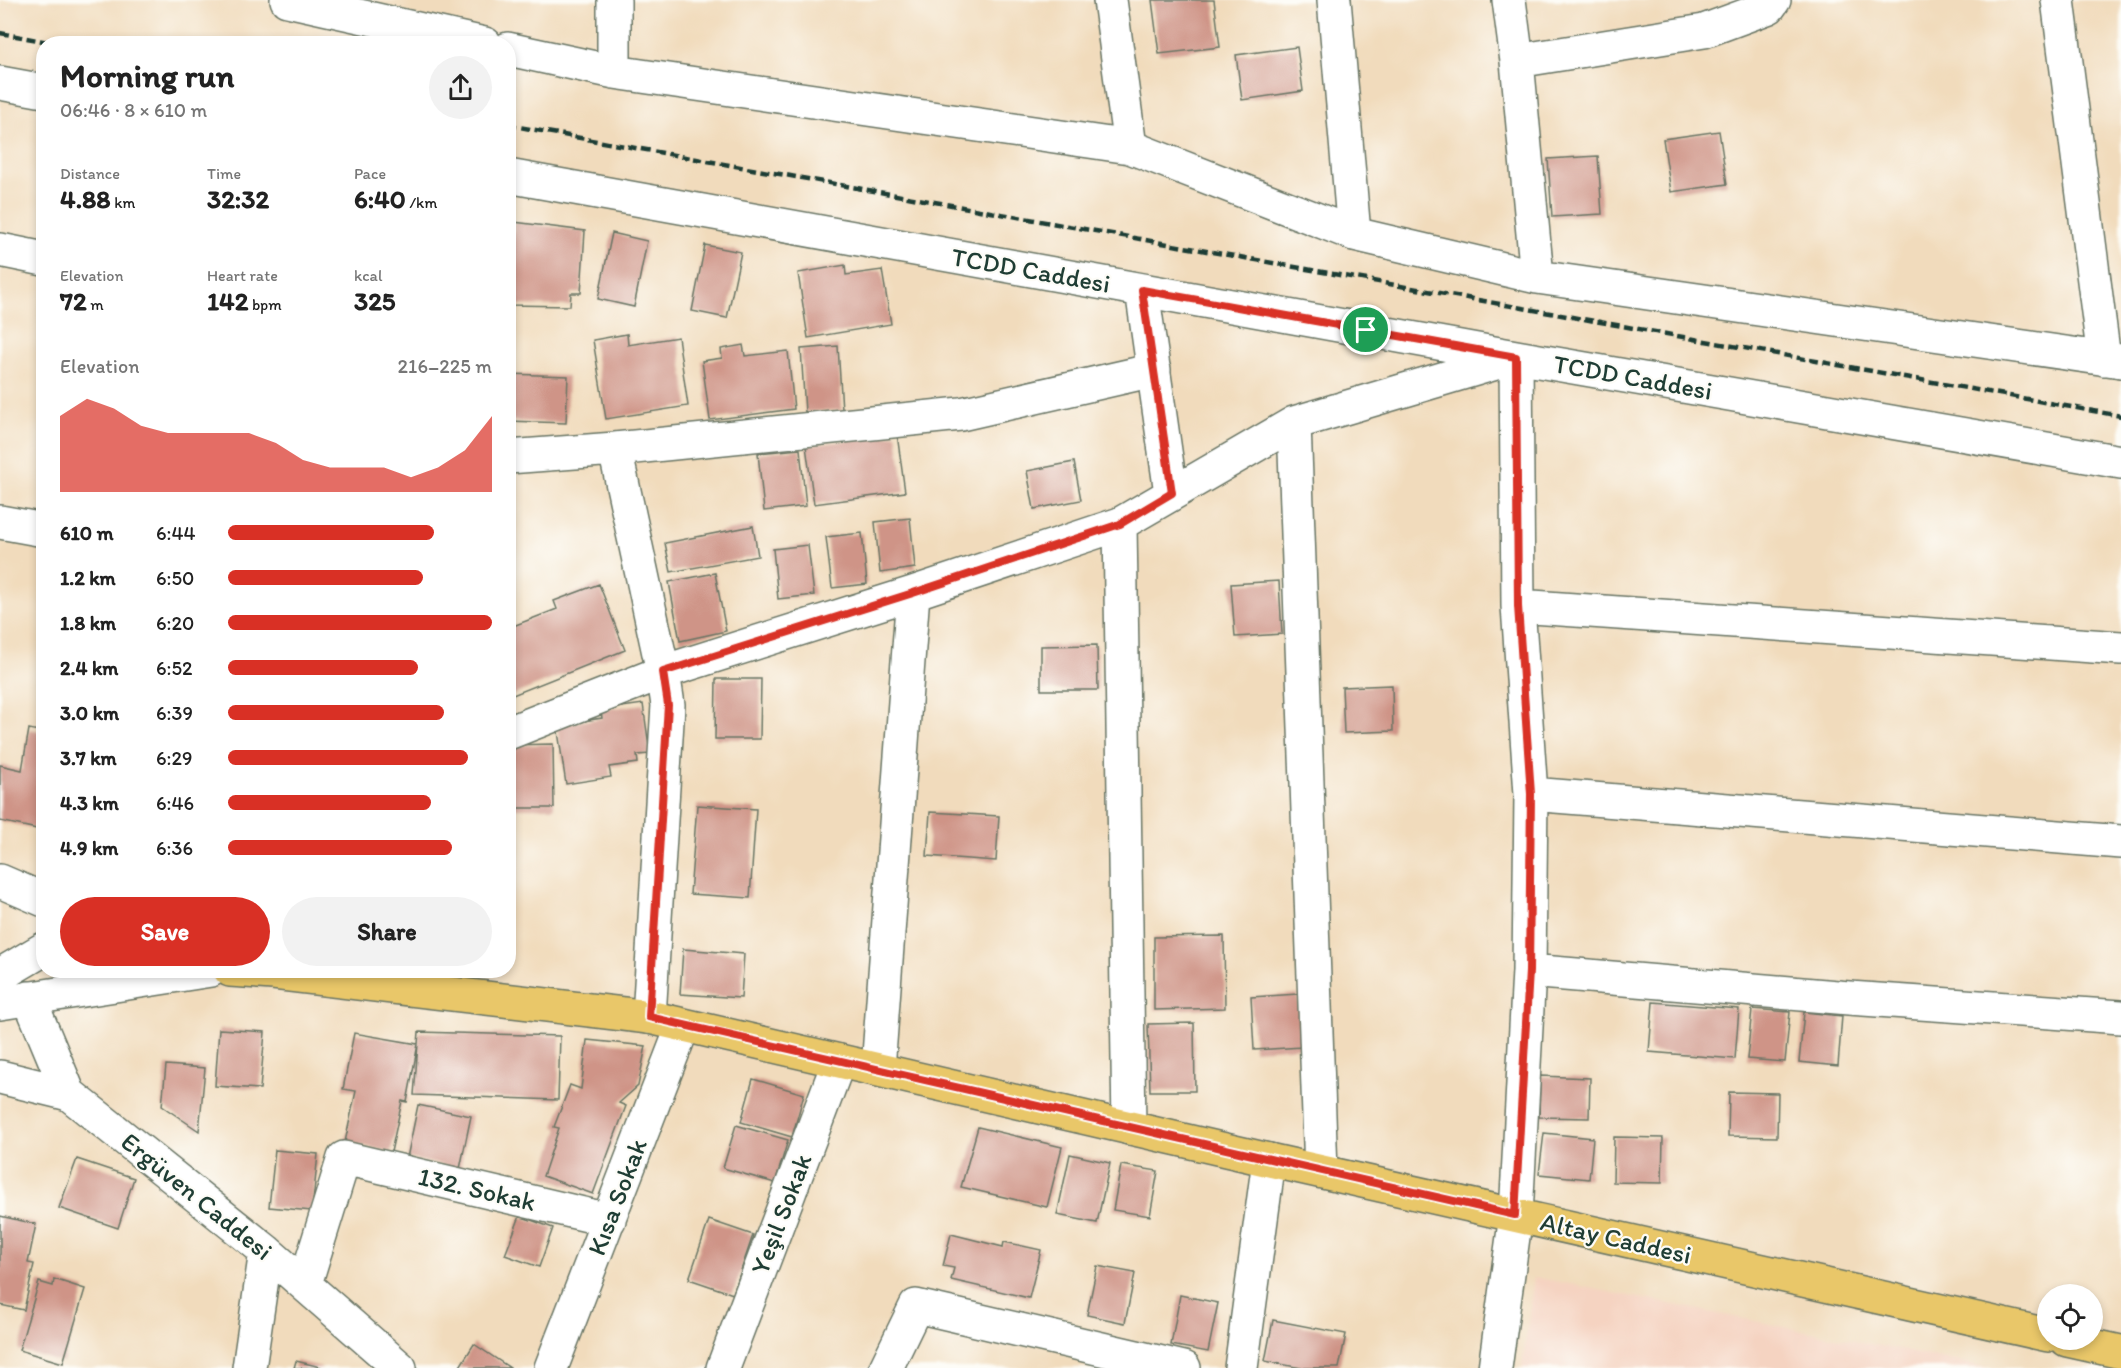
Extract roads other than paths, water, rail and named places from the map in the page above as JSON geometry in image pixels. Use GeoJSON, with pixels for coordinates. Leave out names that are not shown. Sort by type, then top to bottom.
{"type":"FeatureCollection","features":[{"type":"Feature","properties":{"kind":"main road","name":"Altay Caddesi"},"geometry":{"type":"LineString","coordinates":[[323,978],[649,1017],[1269,1160],[2037,1333]]}},
{"type":"Feature","properties":{"kind":"main road"},"geometry":{"type":"LineString","coordinates":[[2103,1348],[2121,1352]]}},
{"type":"Feature","properties":{"kind":"street"},"geometry":{"type":"LineString","coordinates":[[614,0],[614,72]]}},
{"type":"Feature","properties":{"kind":"street"},"geometry":{"type":"LineString","coordinates":[[1110,0],[1130,147]]}},
{"type":"Feature","properties":{"kind":"street"},"geometry":{"type":"LineString","coordinates":[[1334,0],[1354,234]]}},
{"type":"Feature","properties":{"kind":"street"},"geometry":{"type":"LineString","coordinates":[[1509,0],[1517,61],[1537,278]]}},
{"type":"Feature","properties":{"kind":"street"},"geometry":{"type":"LineString","coordinates":[[1517,61],[1704,31],[1769,7],[1774,0]]}},
{"type":"Feature","properties":{"kind":"street"},"geometry":{"type":"LineString","coordinates":[[516,51],[614,72],[1130,147],[1354,234],[1537,278],[2112,360],[2058,0]]}},
{"type":"Feature","properties":{"kind":"street"},"geometry":{"type":"LineString","coordinates":[[302,1],[451,36]]}},
{"type":"Feature","properties":{"kind":"street"},"geometry":{"type":"LineString","coordinates":[[0,83],[36,90]]}},
{"type":"Feature","properties":{"kind":"street","name":"TCDD Caddesi"},"geometry":{"type":"LineString","coordinates":[[516,177],[1516,357],[2121,462]]}},
{"type":"Feature","properties":{"kind":"street"},"geometry":{"type":"LineString","coordinates":[[0,250],[36,257]]}},
{"type":"Feature","properties":{"kind":"street"},"geometry":{"type":"LineString","coordinates":[[1142,290],[1172,493]]}},
{"type":"Feature","properties":{"kind":"street"},"geometry":{"type":"LineString","coordinates":[[516,730],[663,672],[913,593],[1120,524],[1294,423],[1516,357],[1518,606],[1531,794],[1529,971],[1515,1215],[1495,1368]]}},
{"type":"Feature","properties":{"kind":"street"},"geometry":{"type":"LineString","coordinates":[[516,456],[615,449],[961,414],[1154,370]]}},
{"type":"Feature","properties":{"kind":"street"},"geometry":{"type":"LineString","coordinates":[[1294,423],[1321,1171]]}},
{"type":"Feature","properties":{"kind":"street"},"geometry":{"type":"LineString","coordinates":[[615,449],[668,705],[649,1017]]}},
{"type":"Feature","properties":{"kind":"street"},"geometry":{"type":"LineString","coordinates":[[0,522],[36,529]]}},
{"type":"Feature","properties":{"kind":"street"},"geometry":{"type":"LineString","coordinates":[[1120,524],[1129,1128]]}},
{"type":"Feature","properties":{"kind":"street"},"geometry":{"type":"LineString","coordinates":[[878,1070],[913,593]]}},
{"type":"Feature","properties":{"kind":"street"},"geometry":{"type":"LineString","coordinates":[[1518,606],[2121,648]]}},
{"type":"Feature","properties":{"kind":"street"},"geometry":{"type":"LineString","coordinates":[[1531,794],[2121,842]]}},
{"type":"Feature","properties":{"kind":"street"},"geometry":{"type":"LineString","coordinates":[[0,881],[36,897]]}},
{"type":"Feature","properties":{"kind":"street"},"geometry":{"type":"LineString","coordinates":[[0,975],[36,954]]}},
{"type":"Feature","properties":{"kind":"street"},"geometry":{"type":"LineString","coordinates":[[1529,971],[1849,998],[2121,1017]]}},
{"type":"Feature","properties":{"kind":"street"},"geometry":{"type":"LineString","coordinates":[[15,1001],[160,978]]}},
{"type":"Feature","properties":{"kind":"street","name":"Ergüven Caddesi"},"geometry":{"type":"LineString","coordinates":[[15,1001],[69,1094],[266,1251],[400,1368]]}},
{"type":"Feature","properties":{"kind":"street","name":"Kısa Sokak"},"geometry":{"type":"LineString","coordinates":[[551,1368],[683,1026]]}},
{"type":"Feature","properties":{"kind":"street","name":"Yeşil Sokak"},"geometry":{"type":"LineString","coordinates":[[723,1368],[839,1061]]}},
{"type":"Feature","properties":{"kind":"street"},"geometry":{"type":"LineString","coordinates":[[0,1077],[69,1094]]}},
{"type":"Feature","properties":{"kind":"street","name":"132. Sokak"},"geometry":{"type":"LineString","coordinates":[[305,1284],[344,1158],[609,1220]]}},
{"type":"Feature","properties":{"kind":"street"},"geometry":{"type":"LineString","coordinates":[[1241,1368],[1269,1160]]}},
{"type":"Feature","properties":{"kind":"street"},"geometry":{"type":"LineString","coordinates":[[249,1368],[266,1251]]}},
{"type":"Feature","properties":{"kind":"street"},"geometry":{"type":"LineString","coordinates":[[886,1368],[916,1306],[1184,1368]]}},
{"type":"Feature","properties":{"kind":"railway"},"geometry":{"type":"LineString","coordinates":[[0,33],[36,40]]}},
{"type":"Feature","properties":{"kind":"railway"},"geometry":{"type":"LineString","coordinates":[[516,126],[2121,416]]}}]}
